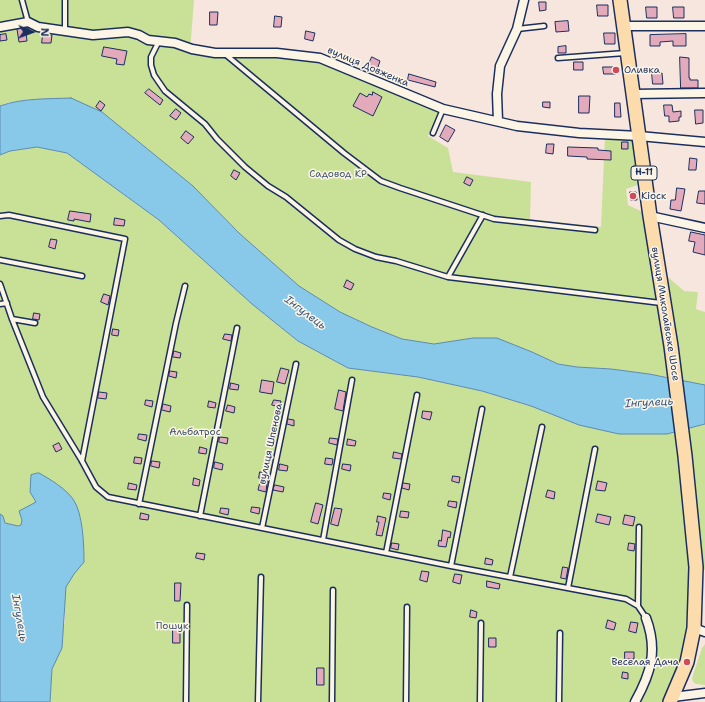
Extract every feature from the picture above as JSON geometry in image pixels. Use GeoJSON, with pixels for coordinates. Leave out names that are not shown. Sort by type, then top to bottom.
{"type":"FeatureCollection","features":[{"type":"Feature","properties":{"kind":"main road","name":"вулиця Миколаївське Шосе"},"geometry":{"type":"LineString","coordinates":[[620,0],[650,216],[671,346],[685,456],[696,567],[700,630],[672,700]]}},
{"type":"Feature","properties":{"kind":"street"},"geometry":{"type":"LineString","coordinates":[[498,121],[497,94],[500,66],[517,29],[524,0]]}},
{"type":"Feature","properties":{"kind":"street","name":"вулиця Довженка"},"geometry":{"type":"LineString","coordinates":[[0,27],[28,22],[38,27],[65,30],[93,36],[128,32],[139,35],[148,40],[175,43],[192,49],[225,54],[277,53],[320,58],[443,109],[517,126],[536,129],[705,142]]}},
{"type":"Feature","properties":{"kind":"street"},"geometry":{"type":"LineString","coordinates":[[623,26],[705,26]]}},
{"type":"Feature","properties":{"kind":"street"},"geometry":{"type":"LineString","coordinates":[[633,94],[705,93]]}},
{"type":"Feature","properties":{"kind":"street"},"geometry":{"type":"LineString","coordinates":[[650,216],[705,228]]}},
{"type":"Feature","properties":{"kind":"street"},"geometry":{"type":"LineString","coordinates":[[635,702],[643,687],[651,666],[653,647],[651,631],[646,618]]}},
{"type":"Feature","properties":{"kind":"street","name":"вулиця Миколаївське Шосе"},"geometry":{"type":"LineString","coordinates":[[672,700],[705,693]]}},
{"type":"Feature","properties":{"kind":"lane"},"geometry":{"type":"LineString","coordinates":[[22,0],[28,22]]}},
{"type":"Feature","properties":{"kind":"lane"},"geometry":{"type":"LineString","coordinates":[[65,30],[66,0]]}},
{"type":"Feature","properties":{"kind":"lane"},"geometry":{"type":"LineString","coordinates":[[517,29],[544,26]]}},
{"type":"Feature","properties":{"kind":"lane"},"geometry":{"type":"LineString","coordinates":[[159,42],[151,57],[151,65],[154,75],[164,91],[205,124],[217,139],[245,167],[268,186],[286,197],[339,240],[355,249],[376,257],[396,261],[448,277],[664,303]]}},
{"type":"Feature","properties":{"kind":"lane"},"geometry":{"type":"LineString","coordinates":[[558,58],[627,53]]}},
{"type":"Feature","properties":{"kind":"lane"},"geometry":{"type":"LineString","coordinates":[[225,54],[344,153],[381,180],[400,188],[494,219],[595,230]]}},
{"type":"Feature","properties":{"kind":"lane"},"geometry":{"type":"LineString","coordinates":[[433,133],[443,109]]}},
{"type":"Feature","properties":{"kind":"lane"},"geometry":{"type":"LineString","coordinates":[[0,216],[9,215],[125,240],[82,461]]}},
{"type":"Feature","properties":{"kind":"lane"},"geometry":{"type":"LineString","coordinates":[[448,277],[483,215]]}},
{"type":"Feature","properties":{"kind":"lane"},"geometry":{"type":"LineString","coordinates":[[0,260],[82,276]]}},
{"type":"Feature","properties":{"kind":"lane"},"geometry":{"type":"LineString","coordinates":[[0,284],[12,319],[43,397],[96,487],[108,498],[626,599],[638,606],[646,618]]}},
{"type":"Feature","properties":{"kind":"lane"},"geometry":{"type":"LineString","coordinates":[[139,504],[184,286]]}},
{"type":"Feature","properties":{"kind":"lane"},"geometry":{"type":"LineString","coordinates":[[0,304],[6,303]]}},
{"type":"Feature","properties":{"kind":"lane"},"geometry":{"type":"LineString","coordinates":[[12,319],[35,323]]}},
{"type":"Feature","properties":{"kind":"lane"},"geometry":{"type":"LineString","coordinates":[[200,516],[237,328]]}},
{"type":"Feature","properties":{"kind":"lane","name":"вулиця Шпенова"},"geometry":{"type":"LineString","coordinates":[[262,528],[296,364]]}},
{"type":"Feature","properties":{"kind":"lane"},"geometry":{"type":"LineString","coordinates":[[322,540],[352,380]]}},
{"type":"Feature","properties":{"kind":"lane"},"geometry":{"type":"LineString","coordinates":[[386,553],[417,395]]}},
{"type":"Feature","properties":{"kind":"lane"},"geometry":{"type":"LineString","coordinates":[[451,566],[482,410]]}},
{"type":"Feature","properties":{"kind":"lane"},"geometry":{"type":"LineString","coordinates":[[510,577],[542,427]]}},
{"type":"Feature","properties":{"kind":"lane"},"geometry":{"type":"LineString","coordinates":[[568,588],[595,449]]}},
{"type":"Feature","properties":{"kind":"lane"},"geometry":{"type":"LineString","coordinates":[[638,606],[639,527]]}},
{"type":"Feature","properties":{"kind":"lane"},"geometry":{"type":"LineString","coordinates":[[258,702],[261,577]]}},
{"type":"Feature","properties":{"kind":"lane"},"geometry":{"type":"LineString","coordinates":[[332,702],[333,590]]}},
{"type":"Feature","properties":{"kind":"lane"},"geometry":{"type":"LineString","coordinates":[[186,702],[187,605]]}},
{"type":"Feature","properties":{"kind":"lane"},"geometry":{"type":"LineString","coordinates":[[406,702],[407,607]]}},
{"type":"Feature","properties":{"kind":"lane"},"geometry":{"type":"LineString","coordinates":[[480,702],[481,623]]}},
{"type":"Feature","properties":{"kind":"lane"},"geometry":{"type":"LineString","coordinates":[[559,702],[560,633]]}},
{"type":"Feature","properties":{"kind":"green space","name":"Садовод КР"},"geometry":{"type":"Polygon","coordinates":[[[0,0],[194,0],[190,52],[258,55],[318,60],[440,111],[428,136],[448,148],[453,172],[531,182],[530,219],[601,227],[605,137],[634,139],[640,184],[626,189],[628,205],[643,212],[669,377],[558,364],[532,352],[473,338],[434,344],[402,339],[340,312],[299,286],[239,233],[193,186],[102,112],[33,99],[7,103],[0,106],[0,0]]]}},
{"type":"Feature","properties":{"kind":"green space"},"geometry":{"type":"Polygon","coordinates":[[[37,147],[67,153],[159,220],[252,304],[298,341],[348,368],[418,377],[482,391],[531,406],[667,434],[676,432],[685,456],[694,628],[669,689],[662,702],[639,702],[647,686],[654,663],[656,636],[648,639],[649,647],[645,672],[631,702],[44,702],[43,688],[65,622],[65,602],[39,502],[27,524],[15,533],[0,517],[0,155],[10,151],[37,147]]]}},
{"type":"Feature","properties":{"kind":"green space"},"geometry":{"type":"Polygon","coordinates":[[[668,277],[684,291],[698,292],[696,309],[705,312],[705,385],[681,380],[668,277]]]}},
{"type":"Feature","properties":{"kind":"green space"},"geometry":{"type":"Polygon","coordinates":[[[705,424],[705,570],[703,569],[687,429],[705,424]]]}},
{"type":"Feature","properties":{"kind":"green space"},"geometry":{"type":"Polygon","coordinates":[[[705,644],[705,685],[696,684],[693,682],[692,678],[702,648],[705,644]]]}},
{"type":"Feature","properties":{"kind":"water","name":"Інгулець"},"geometry":{"type":"Polygon","coordinates":[[[71,98],[102,112],[193,186],[239,233],[299,286],[340,312],[402,339],[434,344],[473,338],[497,338],[558,364],[649,374],[705,385],[705,424],[667,434],[619,434],[579,425],[531,406],[482,391],[418,377],[348,368],[298,341],[252,304],[159,220],[67,153],[37,147],[10,151],[0,155],[0,106],[26,100],[71,98]]]}},
{"type":"Feature","properties":{"kind":"water","name":"Інгулець"},"geometry":{"type":"Polygon","coordinates":[[[39,473],[53,481],[73,499],[81,521],[84,562],[66,587],[62,648],[52,669],[50,702],[0,702],[0,514],[3,516],[5,523],[18,526],[21,525],[22,520],[19,511],[36,502],[30,492],[31,475],[39,473]]]}},
{"type":"Feature","properties":{"kind":"building"},"geometry":{"type":"Polygon","coordinates":[[[539,2],[546,2],[546,10],[540,11],[539,2]]]}},
{"type":"Feature","properties":{"kind":"building"},"geometry":{"type":"Polygon","coordinates":[[[597,5],[608,5],[608,16],[598,16],[597,5]]]}},
{"type":"Feature","properties":{"kind":"building"},"geometry":{"type":"Polygon","coordinates":[[[646,7],[657,7],[657,18],[647,18],[646,7]]]}},
{"type":"Feature","properties":{"kind":"building"},"geometry":{"type":"Polygon","coordinates":[[[673,7],[684,7],[684,18],[674,18],[673,7]]]}},
{"type":"Feature","properties":{"kind":"building"},"geometry":{"type":"Polygon","coordinates":[[[210,12],[218,12],[217,25],[210,25],[210,12]]]}},
{"type":"Feature","properties":{"kind":"building"},"geometry":{"type":"Polygon","coordinates":[[[275,16],[282,17],[281,27],[274,27],[275,16]]]}},
{"type":"Feature","properties":{"kind":"building"},"geometry":{"type":"Polygon","coordinates":[[[568,21],[569,31],[556,32],[555,22],[568,21]]]}},
{"type":"Feature","properties":{"kind":"building"},"geometry":{"type":"Polygon","coordinates":[[[27,28],[30,32],[26,32],[27,41],[19,42],[17,29],[27,28]]]}},
{"type":"Feature","properties":{"kind":"building"},"geometry":{"type":"Polygon","coordinates":[[[306,31],[315,33],[313,41],[305,39],[306,31]]]}},
{"type":"Feature","properties":{"kind":"building"},"geometry":{"type":"Polygon","coordinates":[[[604,33],[615,33],[615,44],[605,44],[604,33]]]}},
{"type":"Feature","properties":{"kind":"building"},"geometry":{"type":"Polygon","coordinates":[[[6,34],[7,40],[0,41],[0,35],[6,34]]]}},
{"type":"Feature","properties":{"kind":"building"},"geometry":{"type":"Polygon","coordinates":[[[686,34],[686,46],[673,46],[673,41],[660,42],[660,46],[650,46],[650,35],[686,34]]]}},
{"type":"Feature","properties":{"kind":"building"},"geometry":{"type":"Polygon","coordinates":[[[43,35],[52,35],[51,43],[42,43],[43,35]]]}},
{"type":"Feature","properties":{"kind":"building"},"geometry":{"type":"Polygon","coordinates":[[[566,46],[566,53],[558,53],[558,47],[566,46]]]}},
{"type":"Feature","properties":{"kind":"building"},"geometry":{"type":"Polygon","coordinates":[[[104,47],[127,51],[124,65],[116,64],[117,59],[102,56],[104,47]]]}},
{"type":"Feature","properties":{"kind":"building"},"geometry":{"type":"Polygon","coordinates":[[[372,57],[380,61],[377,70],[368,66],[372,57]]]}},
{"type":"Feature","properties":{"kind":"building"},"geometry":{"type":"Polygon","coordinates":[[[680,57],[689,58],[689,78],[690,80],[698,80],[698,88],[681,88],[680,57]]]}},
{"type":"Feature","properties":{"kind":"building"},"geometry":{"type":"Polygon","coordinates":[[[574,62],[583,62],[583,70],[574,70],[574,62]]]}},
{"type":"Feature","properties":{"kind":"building"},"geometry":{"type":"Polygon","coordinates":[[[603,67],[615,67],[616,74],[604,74],[603,67]]]}},
{"type":"Feature","properties":{"kind":"building"},"geometry":{"type":"Polygon","coordinates":[[[652,73],[662,73],[663,84],[653,84],[652,73]]]}},
{"type":"Feature","properties":{"kind":"building"},"geometry":{"type":"Polygon","coordinates":[[[409,74],[436,82],[435,87],[408,80],[409,74]]]}},
{"type":"Feature","properties":{"kind":"building"},"geometry":{"type":"Polygon","coordinates":[[[149,89],[163,100],[160,105],[145,93],[149,89]]]}},
{"type":"Feature","properties":{"kind":"building"},"geometry":{"type":"Polygon","coordinates":[[[373,92],[382,97],[373,116],[353,106],[360,93],[367,97],[369,94],[372,95],[373,92]]]}},
{"type":"Feature","properties":{"kind":"building"},"geometry":{"type":"Polygon","coordinates":[[[579,96],[590,96],[589,113],[579,113],[579,96]]]}},
{"type":"Feature","properties":{"kind":"building"},"geometry":{"type":"Polygon","coordinates":[[[100,101],[105,105],[101,111],[96,107],[100,101]]]}},
{"type":"Feature","properties":{"kind":"building"},"geometry":{"type":"Polygon","coordinates":[[[543,102],[550,102],[550,108],[543,107],[543,102]]]}},
{"type":"Feature","properties":{"kind":"building"},"geometry":{"type":"Polygon","coordinates":[[[615,103],[620,103],[621,117],[615,117],[615,103]]]}},
{"type":"Feature","properties":{"kind":"building"},"geometry":{"type":"Polygon","coordinates":[[[664,105],[672,105],[673,112],[681,111],[679,121],[669,122],[669,116],[665,116],[664,105]]]}},
{"type":"Feature","properties":{"kind":"building"},"geometry":{"type":"Polygon","coordinates":[[[176,109],[181,113],[176,120],[170,116],[176,109]]]}},
{"type":"Feature","properties":{"kind":"building"},"geometry":{"type":"Polygon","coordinates":[[[695,110],[703,110],[703,123],[696,124],[695,110]]]}},
{"type":"Feature","properties":{"kind":"building"},"geometry":{"type":"Polygon","coordinates":[[[446,125],[455,130],[448,142],[440,137],[446,125]]]}},
{"type":"Feature","properties":{"kind":"building"},"geometry":{"type":"Polygon","coordinates":[[[186,131],[194,137],[188,144],[181,138],[186,131]]]}},
{"type":"Feature","properties":{"kind":"building"},"geometry":{"type":"Polygon","coordinates":[[[622,142],[628,142],[628,149],[622,149],[622,142]]]}},
{"type":"Feature","properties":{"kind":"building"},"geometry":{"type":"Polygon","coordinates":[[[547,144],[554,144],[553,154],[546,153],[547,144]]]}},
{"type":"Feature","properties":{"kind":"building"},"geometry":{"type":"Polygon","coordinates":[[[568,147],[598,148],[598,150],[611,151],[611,160],[587,159],[587,157],[568,156],[568,147]]]}},
{"type":"Feature","properties":{"kind":"building"},"geometry":{"type":"Polygon","coordinates":[[[690,158],[697,159],[696,170],[689,170],[690,158]]]}},
{"type":"Feature","properties":{"kind":"building"},"geometry":{"type":"Polygon","coordinates":[[[234,170],[240,173],[236,180],[231,176],[234,170]]]}},
{"type":"Feature","properties":{"kind":"building"},"geometry":{"type":"Polygon","coordinates":[[[467,177],[473,180],[470,186],[464,183],[467,177]]]}},
{"type":"Feature","properties":{"kind":"building"},"geometry":{"type":"Polygon","coordinates":[[[677,188],[685,189],[681,211],[670,209],[671,200],[675,200],[677,188]]]}},
{"type":"Feature","properties":{"kind":"building"},"geometry":{"type":"Polygon","coordinates":[[[699,191],[705,191],[705,204],[697,203],[699,191]]]}},
{"type":"Feature","properties":{"kind":"building","name":"Кіоск"},"geometry":{"type":"Polygon","coordinates":[[[630,192],[636,192],[637,200],[631,200],[630,192]]]}},
{"type":"Feature","properties":{"kind":"building"},"geometry":{"type":"Polygon","coordinates":[[[70,211],[91,214],[90,222],[74,219],[74,221],[68,220],[70,211]]]}},
{"type":"Feature","properties":{"kind":"building"},"geometry":{"type":"Polygon","coordinates":[[[115,218],[125,220],[124,226],[114,225],[115,218]]]}},
{"type":"Feature","properties":{"kind":"building"},"geometry":{"type":"Polygon","coordinates":[[[691,232],[705,235],[705,255],[693,252],[695,242],[689,241],[691,232]]]}},
{"type":"Feature","properties":{"kind":"building"},"geometry":{"type":"Polygon","coordinates":[[[51,239],[57,240],[55,249],[49,247],[51,239]]]}},
{"type":"Feature","properties":{"kind":"building"},"geometry":{"type":"Polygon","coordinates":[[[347,280],[354,284],[351,290],[344,287],[347,280]]]}},
{"type":"Feature","properties":{"kind":"building"},"geometry":{"type":"Polygon","coordinates":[[[104,294],[110,296],[108,305],[101,302],[104,294]]]}},
{"type":"Feature","properties":{"kind":"building"},"geometry":{"type":"Polygon","coordinates":[[[34,313],[40,314],[39,320],[33,319],[34,313]]]}},
{"type":"Feature","properties":{"kind":"building"},"geometry":{"type":"Polygon","coordinates":[[[113,329],[119,330],[118,336],[112,335],[113,329]]]}},
{"type":"Feature","properties":{"kind":"building"},"geometry":{"type":"Polygon","coordinates":[[[225,334],[232,335],[231,341],[223,339],[225,334]]]}},
{"type":"Feature","properties":{"kind":"building"},"geometry":{"type":"Polygon","coordinates":[[[174,351],[181,353],[180,358],[173,357],[174,351]]]}},
{"type":"Feature","properties":{"kind":"building"},"geometry":{"type":"Polygon","coordinates":[[[281,368],[289,370],[285,384],[277,382],[281,368]]]}},
{"type":"Feature","properties":{"kind":"building"},"geometry":{"type":"Polygon","coordinates":[[[170,371],[177,372],[176,378],[169,376],[170,371]]]}},
{"type":"Feature","properties":{"kind":"building"},"geometry":{"type":"Polygon","coordinates":[[[262,380],[274,382],[272,394],[260,392],[262,380]]]}},
{"type":"Feature","properties":{"kind":"building"},"geometry":{"type":"Polygon","coordinates":[[[231,383],[239,385],[238,390],[230,389],[231,383]]]}},
{"type":"Feature","properties":{"kind":"building"},"geometry":{"type":"Polygon","coordinates":[[[339,390],[346,392],[343,411],[335,409],[339,390]]]}},
{"type":"Feature","properties":{"kind":"building"},"geometry":{"type":"Polygon","coordinates":[[[99,392],[107,393],[106,399],[98,398],[99,392]]]}},
{"type":"Feature","properties":{"kind":"building"},"geometry":{"type":"Polygon","coordinates":[[[146,400],[153,401],[152,407],[145,405],[146,400]]]}},
{"type":"Feature","properties":{"kind":"building"},"geometry":{"type":"Polygon","coordinates":[[[274,400],[281,401],[280,407],[272,405],[274,400]]]}},
{"type":"Feature","properties":{"kind":"building"},"geometry":{"type":"Polygon","coordinates":[[[209,401],[216,403],[215,408],[208,407],[209,401]]]}},
{"type":"Feature","properties":{"kind":"building"},"geometry":{"type":"Polygon","coordinates":[[[163,404],[171,406],[170,412],[162,410],[163,404]]]}},
{"type":"Feature","properties":{"kind":"building"},"geometry":{"type":"Polygon","coordinates":[[[228,405],[235,407],[234,413],[226,411],[228,405]]]}},
{"type":"Feature","properties":{"kind":"building"},"geometry":{"type":"Polygon","coordinates":[[[423,411],[432,412],[430,420],[422,418],[423,411]]]}},
{"type":"Feature","properties":{"kind":"building"},"geometry":{"type":"Polygon","coordinates":[[[288,419],[294,420],[294,426],[287,424],[288,419]]]}},
{"type":"Feature","properties":{"kind":"building"},"geometry":{"type":"Polygon","coordinates":[[[139,434],[147,435],[146,441],[138,439],[139,434]]]}},
{"type":"Feature","properties":{"kind":"building"},"geometry":{"type":"Polygon","coordinates":[[[220,437],[228,438],[227,444],[219,442],[220,437]]]}},
{"type":"Feature","properties":{"kind":"building"},"geometry":{"type":"Polygon","coordinates":[[[330,438],[338,439],[337,445],[329,443],[330,438]]]}},
{"type":"Feature","properties":{"kind":"building"},"geometry":{"type":"Polygon","coordinates":[[[348,439],[356,441],[355,446],[347,445],[348,439]]]}},
{"type":"Feature","properties":{"kind":"building"},"geometry":{"type":"Polygon","coordinates":[[[59,443],[62,449],[56,452],[53,446],[59,443]]]}},
{"type":"Feature","properties":{"kind":"building"},"geometry":{"type":"Polygon","coordinates":[[[200,447],[207,449],[206,454],[199,453],[200,447]]]}},
{"type":"Feature","properties":{"kind":"building"},"geometry":{"type":"Polygon","coordinates":[[[394,452],[402,454],[401,459],[393,458],[394,452]]]}},
{"type":"Feature","properties":{"kind":"building"},"geometry":{"type":"Polygon","coordinates":[[[135,457],[142,458],[141,464],[134,463],[135,457]]]}},
{"type":"Feature","properties":{"kind":"building"},"geometry":{"type":"Polygon","coordinates":[[[326,458],[333,459],[332,465],[325,464],[326,458]]]}},
{"type":"Feature","properties":{"kind":"building"},"geometry":{"type":"Polygon","coordinates":[[[152,461],[160,462],[159,468],[151,466],[152,461]]]}},
{"type":"Feature","properties":{"kind":"building"},"geometry":{"type":"Polygon","coordinates":[[[215,462],[223,464],[222,470],[214,468],[215,462]]]}},
{"type":"Feature","properties":{"kind":"building"},"geometry":{"type":"Polygon","coordinates":[[[280,464],[288,466],[287,471],[279,470],[280,464]]]}},
{"type":"Feature","properties":{"kind":"building"},"geometry":{"type":"Polygon","coordinates":[[[343,464],[351,465],[350,471],[342,469],[343,464]]]}},
{"type":"Feature","properties":{"kind":"building"},"geometry":{"type":"Polygon","coordinates":[[[260,472],[268,474],[266,492],[258,490],[261,478],[259,478],[260,472]]]}},
{"type":"Feature","properties":{"kind":"building"},"geometry":{"type":"Polygon","coordinates":[[[453,476],[460,477],[459,483],[452,481],[453,476]]]}},
{"type":"Feature","properties":{"kind":"building"},"geometry":{"type":"Polygon","coordinates":[[[194,478],[200,480],[199,486],[193,485],[194,478]]]}},
{"type":"Feature","properties":{"kind":"building"},"geometry":{"type":"Polygon","coordinates":[[[598,481],[607,483],[605,491],[596,490],[598,481]]]}},
{"type":"Feature","properties":{"kind":"building"},"geometry":{"type":"Polygon","coordinates":[[[129,483],[137,485],[136,490],[128,489],[129,483]]]}},
{"type":"Feature","properties":{"kind":"building"},"geometry":{"type":"Polygon","coordinates":[[[403,483],[410,484],[409,490],[402,488],[403,483]]]}},
{"type":"Feature","properties":{"kind":"building"},"geometry":{"type":"Polygon","coordinates":[[[275,485],[284,487],[283,492],[273,490],[275,485]]]}},
{"type":"Feature","properties":{"kind":"building"},"geometry":{"type":"Polygon","coordinates":[[[548,490],[555,492],[554,499],[546,497],[548,490]]]}},
{"type":"Feature","properties":{"kind":"building"},"geometry":{"type":"Polygon","coordinates":[[[384,493],[391,494],[390,500],[383,498],[384,493]]]}},
{"type":"Feature","properties":{"kind":"building"},"geometry":{"type":"Polygon","coordinates":[[[449,501],[457,502],[456,508],[448,506],[449,501]]]}},
{"type":"Feature","properties":{"kind":"building"},"geometry":{"type":"Polygon","coordinates":[[[316,503],[323,505],[318,524],[311,522],[316,503]]]}},
{"type":"Feature","properties":{"kind":"building"},"geometry":{"type":"Polygon","coordinates":[[[252,507],[260,508],[259,514],[251,512],[252,507]]]}},
{"type":"Feature","properties":{"kind":"building"},"geometry":{"type":"Polygon","coordinates":[[[221,508],[229,509],[228,515],[220,513],[221,508]]]}},
{"type":"Feature","properties":{"kind":"building"},"geometry":{"type":"Polygon","coordinates":[[[335,508],[342,509],[338,526],[331,524],[335,508]]]}},
{"type":"Feature","properties":{"kind":"building"},"geometry":{"type":"Polygon","coordinates":[[[401,511],[409,512],[408,518],[400,517],[401,511]]]}},
{"type":"Feature","properties":{"kind":"building"},"geometry":{"type":"Polygon","coordinates":[[[141,513],[149,515],[148,520],[140,519],[141,513]]]}},
{"type":"Feature","properties":{"kind":"building"},"geometry":{"type":"Polygon","coordinates":[[[598,514],[611,517],[609,525],[596,522],[598,514]]]}},
{"type":"Feature","properties":{"kind":"building"},"geometry":{"type":"Polygon","coordinates":[[[625,515],[635,517],[633,526],[623,524],[625,515]]]}},
{"type":"Feature","properties":{"kind":"building"},"geometry":{"type":"Polygon","coordinates":[[[378,516],[386,518],[382,536],[376,535],[379,522],[377,522],[378,516]]]}},
{"type":"Feature","properties":{"kind":"building"},"geometry":{"type":"Polygon","coordinates":[[[443,530],[451,532],[450,538],[448,537],[446,547],[438,546],[439,540],[441,541],[443,530]]]}},
{"type":"Feature","properties":{"kind":"building"},"geometry":{"type":"Polygon","coordinates":[[[392,543],[399,544],[398,550],[391,548],[392,543]]]}},
{"type":"Feature","properties":{"kind":"building"},"geometry":{"type":"Polygon","coordinates":[[[629,543],[635,544],[634,551],[628,550],[629,543]]]}},
{"type":"Feature","properties":{"kind":"building"},"geometry":{"type":"Polygon","coordinates":[[[197,553],[205,554],[204,560],[196,558],[197,553]]]}},
{"type":"Feature","properties":{"kind":"building"},"geometry":{"type":"Polygon","coordinates":[[[486,558],[493,560],[492,565],[485,564],[486,558]]]}},
{"type":"Feature","properties":{"kind":"building"},"geometry":{"type":"Polygon","coordinates":[[[563,567],[568,568],[566,579],[561,578],[563,567]]]}},
{"type":"Feature","properties":{"kind":"building"},"geometry":{"type":"Polygon","coordinates":[[[422,571],[429,572],[427,582],[420,580],[422,571]]]}},
{"type":"Feature","properties":{"kind":"building"},"geometry":{"type":"Polygon","coordinates":[[[455,574],[462,575],[460,584],[453,582],[455,574]]]}},
{"type":"Feature","properties":{"kind":"building"},"geometry":{"type":"Polygon","coordinates":[[[487,581],[500,584],[499,589],[487,587],[487,581]]]}},
{"type":"Feature","properties":{"kind":"building"},"geometry":{"type":"Polygon","coordinates":[[[175,583],[181,583],[180,601],[175,601],[175,583]]]}},
{"type":"Feature","properties":{"kind":"building"},"geometry":{"type":"Polygon","coordinates":[[[471,610],[477,612],[476,618],[470,617],[471,610]]]}},
{"type":"Feature","properties":{"kind":"building"},"geometry":{"type":"Polygon","coordinates":[[[608,620],[616,623],[614,630],[606,628],[608,620]]]}},
{"type":"Feature","properties":{"kind":"building"},"geometry":{"type":"Polygon","coordinates":[[[631,622],[638,623],[636,633],[629,631],[631,622]]]}},
{"type":"Feature","properties":{"kind":"building"},"geometry":{"type":"Polygon","coordinates":[[[173,625],[180,625],[180,643],[173,643],[173,625]]]}},
{"type":"Feature","properties":{"kind":"building"},"geometry":{"type":"Polygon","coordinates":[[[489,638],[496,638],[496,647],[489,647],[489,638]]]}},
{"type":"Feature","properties":{"kind":"building"},"geometry":{"type":"Polygon","coordinates":[[[625,652],[634,652],[634,659],[625,659],[625,652]]]}},
{"type":"Feature","properties":{"kind":"building"},"geometry":{"type":"Polygon","coordinates":[[[317,668],[324,668],[324,685],[317,685],[317,668]]]}},
{"type":"Feature","properties":{"kind":"building"},"geometry":{"type":"Polygon","coordinates":[[[623,672],[628,673],[628,679],[622,678],[623,672]]]}},
{"type":"Feature","properties":{"kind":"place","name":"Оливка"},"geometry":{"type":"Point","coordinates":[616,70]}},
{"type":"Feature","properties":{"kind":"place","name":"Кіоск"},"geometry":{"type":"Point","coordinates":[633,196]}},
{"type":"Feature","properties":{"kind":"place","name":"Веселая Дача"},"geometry":{"type":"Point","coordinates":[687,662]}},
{"type":"Feature","properties":{"kind":"park label","name":"Альбатрос"},"geometry":{"type":"Point","coordinates":[195,432]}},
{"type":"Feature","properties":{"kind":"park label","name":"Пошук"},"geometry":{"type":"Point","coordinates":[172,626]}}]}
